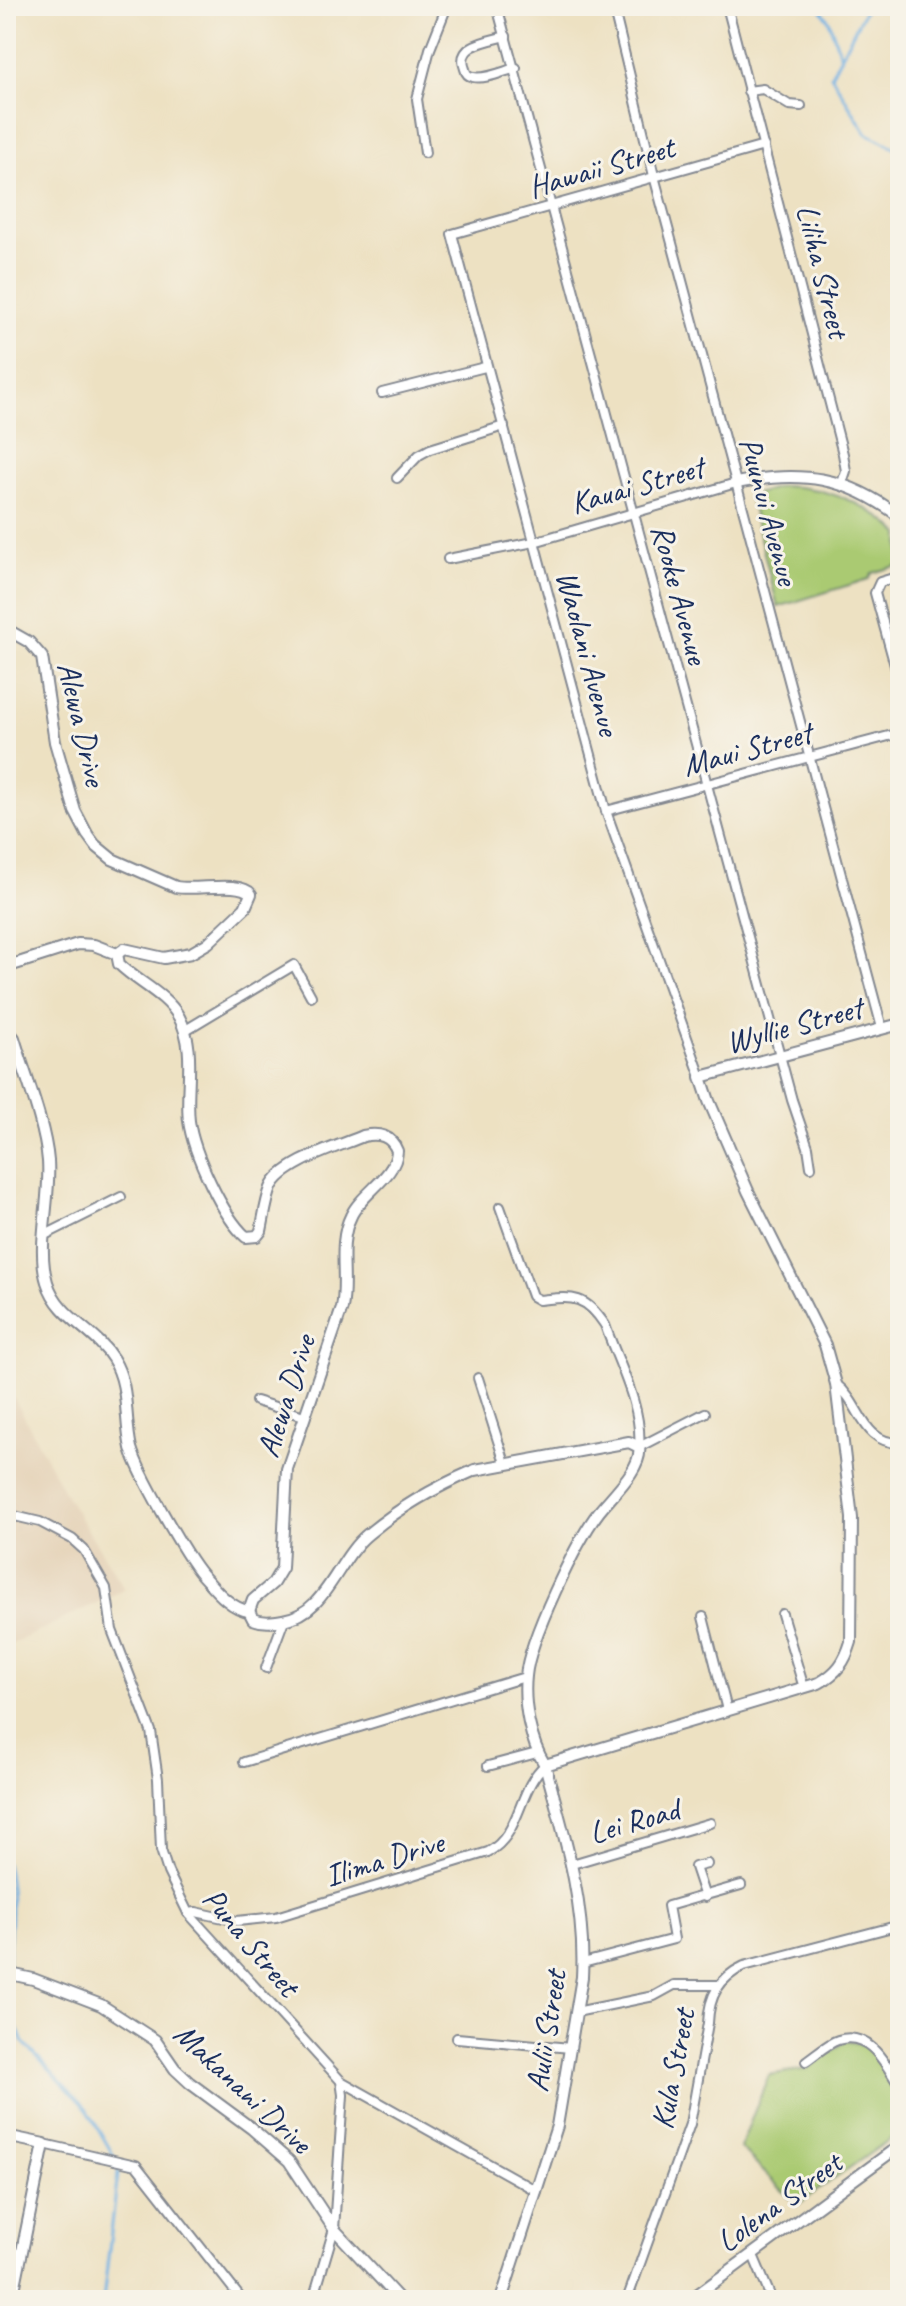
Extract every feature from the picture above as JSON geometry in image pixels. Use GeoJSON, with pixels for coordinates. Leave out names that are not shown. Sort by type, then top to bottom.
{"type":"FeatureCollection","features":[{"type":"Feature","properties":{"kind":"street"},"geometry":{"type":"LineString","coordinates":[[425,153],[417,99],[430,49],[447,6]]}},
{"type":"Feature","properties":{"kind":"street","name":"Rooke Avenue"},"geometry":{"type":"LineString","coordinates":[[497,6],[811,1167]]}},
{"type":"Feature","properties":{"kind":"street","name":"Puunui Avenue"},"geometry":{"type":"LineString","coordinates":[[613,6],[654,176],[882,1028]]}},
{"type":"Feature","properties":{"kind":"street","name":"Liliha Street"},"geometry":{"type":"LineString","coordinates":[[727,6],[843,454],[846,471],[842,483]]}},
{"type":"Feature","properties":{"kind":"street"},"geometry":{"type":"LineString","coordinates":[[506,36],[472,46],[466,51],[462,58],[465,73],[478,77],[516,68]]}},
{"type":"Feature","properties":{"kind":"street"},"geometry":{"type":"LineString","coordinates":[[748,91],[763,89],[789,105],[801,106]]}},
{"type":"Feature","properties":{"kind":"street","name":"Hawaii Street"},"geometry":{"type":"LineString","coordinates":[[452,234],[764,146]]}},
{"type":"Feature","properties":{"kind":"street"},"geometry":{"type":"LineString","coordinates":[[6,148],[10,171],[7,195]]}},
{"type":"Feature","properties":{"kind":"street","name":"Waolani Avenue"},"geometry":{"type":"LineString","coordinates":[[452,234],[485,367],[504,426],[606,811],[701,1077]]}},
{"type":"Feature","properties":{"kind":"street"},"geometry":{"type":"LineString","coordinates":[[382,393],[485,367]]}},
{"type":"Feature","properties":{"kind":"street"},"geometry":{"type":"LineString","coordinates":[[397,478],[419,455],[430,449],[504,426]]}},
{"type":"Feature","properties":{"kind":"street","name":"Kauai Street"},"geometry":{"type":"LineString","coordinates":[[448,559],[534,542],[736,483],[792,475],[842,483]]}},
{"type":"Feature","properties":{"kind":"street"},"geometry":{"type":"LineString","coordinates":[[842,483],[883,503],[900,517]]}},
{"type":"Feature","properties":{"kind":"street"},"geometry":{"type":"LineString","coordinates":[[900,576],[880,582],[875,593],[900,684]]}},
{"type":"Feature","properties":{"kind":"street","name":"Alewa Drive"},"geometry":{"type":"LineString","coordinates":[[6,629],[29,642],[42,657],[55,742],[75,811],[95,845],[112,859],[176,887],[241,887],[251,894],[245,908],[208,943],[191,953],[164,958],[124,949],[117,954],[119,964],[172,1008],[184,1031],[189,1052],[191,1131],[213,1187],[240,1231],[246,1237],[257,1236],[261,1231],[271,1188],[291,1167],[363,1136],[385,1136],[397,1151],[393,1165],[356,1206],[348,1223],[344,1245],[342,1308],[287,1469],[282,1568],[273,1583],[253,1600],[249,1611]]}},
{"type":"Feature","properties":{"kind":"street","name":"Maui Street"},"geometry":{"type":"LineString","coordinates":[[606,811],[900,733]]}},
{"type":"Feature","properties":{"kind":"street"},"geometry":{"type":"LineString","coordinates":[[6,967],[78,944],[94,945],[117,954]]}},
{"type":"Feature","properties":{"kind":"street"},"geometry":{"type":"LineString","coordinates":[[184,1031],[294,965],[311,996]]}},
{"type":"Feature","properties":{"kind":"street","name":"Wyllie Street"},"geometry":{"type":"LineString","coordinates":[[701,1077],[900,1024]]}},
{"type":"Feature","properties":{"kind":"street"},"geometry":{"type":"LineString","coordinates":[[6,1029],[14,1038],[46,1151],[45,1275],[53,1297],[65,1313],[102,1344],[118,1369],[124,1389],[131,1445],[141,1471],[202,1575],[233,1605],[249,1611],[253,1619],[259,1622],[284,1620],[303,1614],[315,1605],[344,1560],[370,1532],[452,1480],[475,1470],[505,1463],[629,1442],[639,1447]]}},
{"type":"Feature","properties":{"kind":"street"},"geometry":{"type":"LineString","coordinates":[[500,1207],[532,1296],[539,1300],[563,1296],[577,1299],[595,1312],[605,1325],[641,1430],[640,1454],[635,1467],[598,1513],[579,1543],[537,1636],[525,1677],[537,1753],[545,1765],[804,1688],[832,1676],[841,1666],[851,1642],[852,1518],[836,1384],[825,1345],[748,1191],[701,1077]]}},
{"type":"Feature","properties":{"kind":"street"},"geometry":{"type":"LineString","coordinates":[[45,1235],[121,1197]]}},
{"type":"Feature","properties":{"kind":"street"},"geometry":{"type":"LineString","coordinates":[[478,1378],[505,1463]]}},
{"type":"Feature","properties":{"kind":"street"},"geometry":{"type":"LineString","coordinates":[[836,1384],[849,1396],[867,1430],[887,1442],[900,1443]]}},
{"type":"Feature","properties":{"kind":"street"},"geometry":{"type":"LineString","coordinates":[[256,1401],[304,1416]]}},
{"type":"Feature","properties":{"kind":"street"},"geometry":{"type":"LineString","coordinates":[[639,1447],[705,1413]]}},
{"type":"Feature","properties":{"kind":"street","name":"Puna Street"},"geometry":{"type":"LineString","coordinates":[[6,1514],[40,1522],[72,1539],[84,1550],[106,1588],[112,1630],[151,1731],[158,1779],[161,1850],[188,1913],[341,2081],[537,2191]]}},
{"type":"Feature","properties":{"kind":"street"},"geometry":{"type":"LineString","coordinates":[[782,1614],[804,1688]]}},
{"type":"Feature","properties":{"kind":"street"},"geometry":{"type":"LineString","coordinates":[[703,1617],[727,1710]]}},
{"type":"Feature","properties":{"kind":"street"},"geometry":{"type":"LineString","coordinates":[[266,1668],[284,1620]]}},
{"type":"Feature","properties":{"kind":"street"},"geometry":{"type":"LineString","coordinates":[[244,1762],[525,1677]]}},
{"type":"Feature","properties":{"kind":"street"},"geometry":{"type":"LineString","coordinates":[[488,1766],[537,1753]]}},
{"type":"Feature","properties":{"kind":"street","name":"Ilima Drive"},"geometry":{"type":"LineString","coordinates":[[188,1913],[237,1921],[276,1917],[488,1852],[504,1843],[532,1781],[545,1765]]}},
{"type":"Feature","properties":{"kind":"street","name":"Aulii Street"},"geometry":{"type":"LineString","coordinates":[[501,2300],[557,2126],[583,1963],[572,1864],[545,1765]]}},
{"type":"Feature","properties":{"kind":"street","name":"Lei Road"},"geometry":{"type":"LineString","coordinates":[[572,1864],[710,1823]]}},
{"type":"Feature","properties":{"kind":"street"},"geometry":{"type":"LineString","coordinates":[[705,1897],[695,1867],[707,1864]]}},
{"type":"Feature","properties":{"kind":"street"},"geometry":{"type":"LineString","coordinates":[[583,1963],[674,1939],[668,1906],[741,1885]]}},
{"type":"Feature","properties":{"kind":"street","name":"Kula Street"},"geometry":{"type":"LineString","coordinates":[[627,2300],[690,2124],[709,2006],[718,1985],[744,1966],[900,1925]]}},
{"type":"Feature","properties":{"kind":"street","name":"Makanani Drive"},"geometry":{"type":"LineString","coordinates":[[10,1973],[101,2005],[155,2040],[175,2069],[190,2083],[251,2128],[289,2161],[334,2229],[400,2300]]}},
{"type":"Feature","properties":{"kind":"street"},"geometry":{"type":"LineString","coordinates":[[576,2012],[654,1996],[674,1985],[718,1985]]}},
{"type":"Feature","properties":{"kind":"street"},"geometry":{"type":"LineString","coordinates":[[457,2038],[571,2048]]}},
{"type":"Feature","properties":{"kind":"street"},"geometry":{"type":"LineString","coordinates":[[806,2061],[839,2040],[860,2040],[874,2048],[900,2087]]}},
{"type":"Feature","properties":{"kind":"street"},"geometry":{"type":"LineString","coordinates":[[890,2070],[900,2052]]}},
{"type":"Feature","properties":{"kind":"street"},"geometry":{"type":"LineString","coordinates":[[313,2300],[334,2229],[343,2095],[341,2081]]}},
{"type":"Feature","properties":{"kind":"street"},"geometry":{"type":"LineString","coordinates":[[6,2136],[136,2165],[242,2300]]}},
{"type":"Feature","properties":{"kind":"street"},"geometry":{"type":"LineString","coordinates":[[12,2300],[44,2144]]}},
{"type":"Feature","properties":{"kind":"street","name":"Lolena Street"},"geometry":{"type":"LineString","coordinates":[[690,2300],[702,2295],[891,2152],[900,2149]]}},
{"type":"Feature","properties":{"kind":"street"},"geometry":{"type":"LineString","coordinates":[[753,2255],[772,2300]]}},
{"type":"Feature","properties":{"kind":"shaded area"},"geometry":{"type":"Polygon","coordinates":[[[6,1383],[68,1499],[125,1589],[6,1647],[6,1383]]]}},
{"type":"Feature","properties":{"kind":"green space"},"geometry":{"type":"Polygon","coordinates":[[[782,486],[830,493],[875,514],[900,534],[900,565],[872,573],[869,579],[778,607],[749,496],[782,486]]]}},
{"type":"Feature","properties":{"kind":"green space"},"geometry":{"type":"Polygon","coordinates":[[[846,2041],[868,2045],[900,2095],[900,2132],[797,2205],[740,2148],[769,2075],[807,2069],[846,2041]]]}},
{"type":"Feature","properties":{"kind":"waterway"},"geometry":{"type":"LineString","coordinates":[[819,6],[829,21],[841,57]]}},
{"type":"Feature","properties":{"kind":"waterway"},"geometry":{"type":"LineString","coordinates":[[867,6],[831,75],[866,133],[900,150]]}},
{"type":"Feature","properties":{"kind":"waterway"},"geometry":{"type":"LineString","coordinates":[[6,1864],[11,1903],[8,1970]]}},
{"type":"Feature","properties":{"kind":"waterway"},"geometry":{"type":"LineString","coordinates":[[8,1977],[15,2024],[24,2043],[87,2109],[115,2158]]}},
{"type":"Feature","properties":{"kind":"waterway"},"geometry":{"type":"LineString","coordinates":[[103,2300],[119,2165]]}}]}
